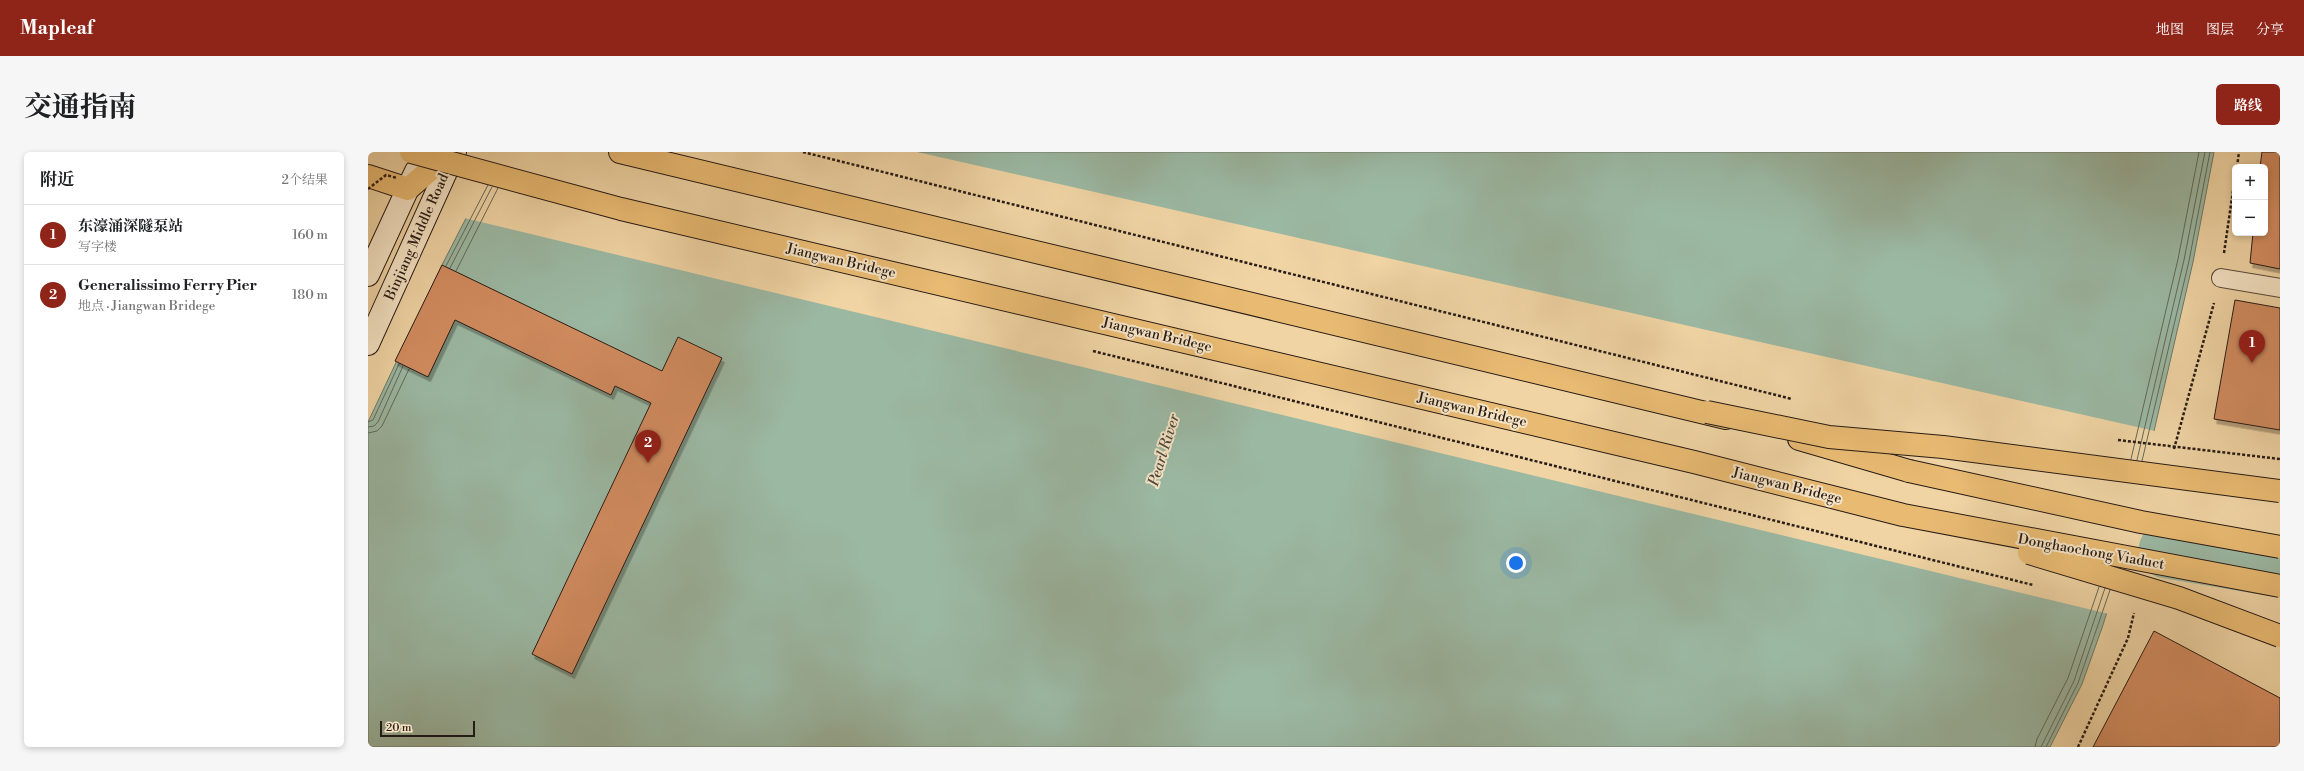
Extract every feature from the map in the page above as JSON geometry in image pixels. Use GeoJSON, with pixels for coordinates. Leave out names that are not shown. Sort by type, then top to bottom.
{"type":"FeatureCollection","features":[{"type":"Feature","properties":{"kind":"main road","name":"Jiangwan Bridege"},"geometry":{"type":"LineString","coordinates":[[411,152],[621,209],[1694,462],[1903,515]]}},
{"type":"Feature","properties":{"kind":"main road","name":"Binjiang Middle Road"},"geometry":{"type":"LineString","coordinates":[[368,275],[405,184],[425,152]]}},
{"type":"Feature","properties":{"kind":"main road"},"geometry":{"type":"LineString","coordinates":[[368,176],[405,184],[451,152]]}},
{"type":"Feature","properties":{"kind":"main road","name":"Binjiang Middle Road"},"geometry":{"type":"LineString","coordinates":[[368,344],[455,152]]}},
{"type":"Feature","properties":{"kind":"main road"},"geometry":{"type":"LineString","coordinates":[[620,152],[1707,412],[1829,437],[1944,447],[2280,491]]}},
{"type":"Feature","properties":{"kind":"main road"},"geometry":{"type":"LineString","coordinates":[[1707,412],[1909,471],[2140,522],[2280,546]]}},
{"type":"Feature","properties":{"kind":"main road","name":"Donghaochong Viaduct"},"geometry":{"type":"LineString","coordinates":[[1903,515],[2280,586]]}},
{"type":"Feature","properties":{"kind":"main road"},"geometry":{"type":"LineString","coordinates":[[1903,515],[2179,598],[2280,636]]}},
{"type":"Feature","properties":{"kind":"lane"},"geometry":{"type":"LineString","coordinates":[[2220,278],[2280,288]]}},
{"type":"Feature","properties":{"kind":"path"},"geometry":{"type":"LineString","coordinates":[[803,152],[1794,399]]}},
{"type":"Feature","properties":{"kind":"path"},"geometry":{"type":"LineString","coordinates":[[2237,164],[2239,152]]}},
{"type":"Feature","properties":{"kind":"path"},"geometry":{"type":"LineString","coordinates":[[368,189],[386,175],[405,184]]}},
{"type":"Feature","properties":{"kind":"path"},"geometry":{"type":"LineString","coordinates":[[1090,350],[2034,586]]}},
{"type":"Feature","properties":{"kind":"path"},"geometry":{"type":"LineString","coordinates":[[2112,439],[2280,459]]}},
{"type":"Feature","properties":{"kind":"path"},"geometry":{"type":"LineString","coordinates":[[2126,611],[2142,615]]}},
{"type":"Feature","properties":{"kind":"water","name":"Pearl River"},"geometry":{"type":"Polygon","coordinates":[[[500,152],[2214,152],[2193,262],[2128,544],[2103,625],[2082,684],[2050,747],[368,747],[368,422],[442,265],[500,152]]]}},
{"type":"Feature","properties":{"kind":"pier"},"geometry":{"type":"Polygon","coordinates":[[[498,152],[917,152],[2155,431],[2129,544],[2109,614],[464,218],[498,152]]]}},
{"type":"Feature","properties":{"kind":"building"},"geometry":{"type":"Polygon","coordinates":[[[2262,152],[2280,152],[2280,269],[2250,263],[2253,236],[2268,236],[2268,164],[2260,164],[2262,152]]]}},
{"type":"Feature","properties":{"kind":"building"},"geometry":{"type":"Polygon","coordinates":[[[442,265],[662,371],[678,337],[722,358],[572,674],[532,654],[651,403],[615,386],[611,395],[455,320],[428,377],[395,361],[442,265]]]}},
{"type":"Feature","properties":{"kind":"building"},"geometry":{"type":"Polygon","coordinates":[[[2235,300],[2280,308],[2280,430],[2214,419],[2235,300]]]}},
{"type":"Feature","properties":{"kind":"building"},"geometry":{"type":"Polygon","coordinates":[[[2154,631],[2280,698],[2280,747],[2093,747],[2154,631]]]}},
{"type":"Feature","properties":{"kind":"waterway"},"geometry":{"type":"LineString","coordinates":[[2167,550],[2280,569]]}},
{"type":"Feature","properties":{"kind":"place","name":"东濠涌深隧泵站"},"geometry":{"type":"Point","coordinates":[2252,363]}},
{"type":"Feature","properties":{"kind":"place","name":"Generalissimo Ferry Pier"},"geometry":{"type":"Point","coordinates":[648,463]}}]}
